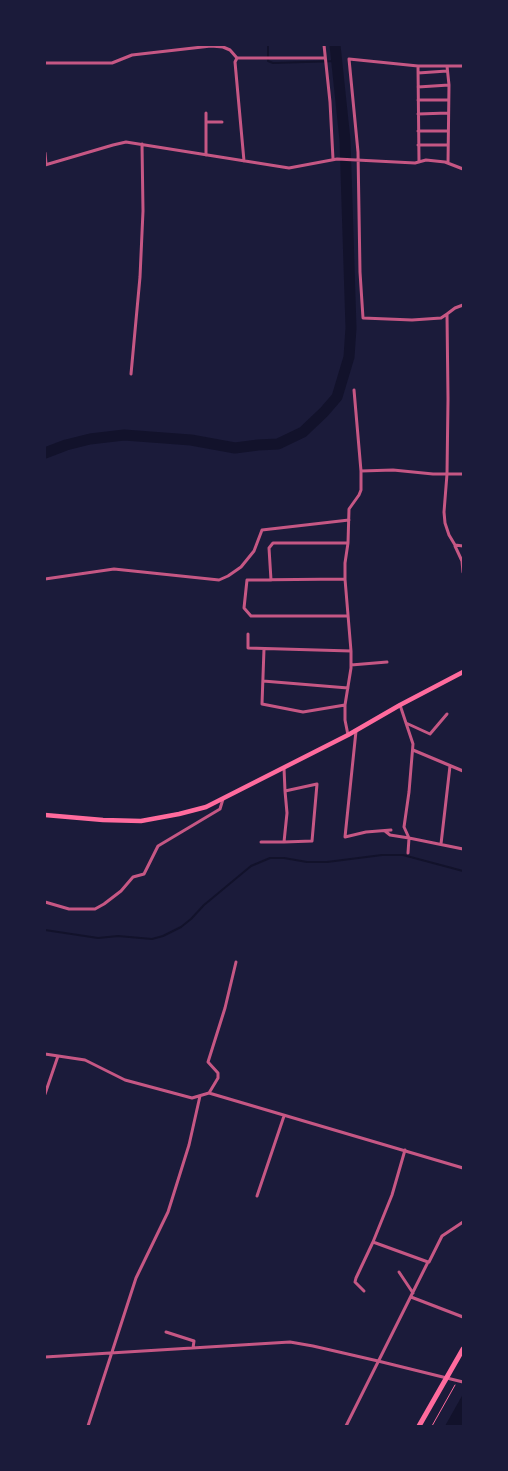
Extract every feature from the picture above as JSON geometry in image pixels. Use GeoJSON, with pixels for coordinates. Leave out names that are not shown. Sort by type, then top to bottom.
{"type":"FeatureCollection","features":[{"type":"Feature","properties":{"kind":"main road"},"geometry":{"type":"LineString","coordinates":[[45,815],[141,821],[206,807],[348,735],[463,672]]}},
{"type":"Feature","properties":{"kind":"main road"},"geometry":{"type":"LineString","coordinates":[[419,1426],[449,1379],[463,1349]]}},
{"type":"Feature","properties":{"kind":"street"},"geometry":{"type":"LineString","coordinates":[[324,45],[335,159]]}},
{"type":"Feature","properties":{"kind":"street"},"geometry":{"type":"LineString","coordinates":[[45,62],[112,63],[132,55],[211,46],[230,50],[236,58],[244,162]]}},
{"type":"Feature","properties":{"kind":"street"},"geometry":{"type":"LineString","coordinates":[[236,58],[324,58]]}},
{"type":"Feature","properties":{"kind":"street"},"geometry":{"type":"LineString","coordinates":[[463,66],[418,66],[349,59],[357,160],[363,318],[412,320],[441,318],[463,305]]}},
{"type":"Feature","properties":{"kind":"street"},"geometry":{"type":"LineString","coordinates":[[418,66],[419,162]]}},
{"type":"Feature","properties":{"kind":"street"},"geometry":{"type":"LineString","coordinates":[[447,66],[449,85],[448,162]]}},
{"type":"Feature","properties":{"kind":"street"},"geometry":{"type":"LineString","coordinates":[[418,73],[447,71]]}},
{"type":"Feature","properties":{"kind":"street"},"geometry":{"type":"LineString","coordinates":[[418,87],[449,85]]}},
{"type":"Feature","properties":{"kind":"street"},"geometry":{"type":"LineString","coordinates":[[418,100],[448,100]]}},
{"type":"Feature","properties":{"kind":"street"},"geometry":{"type":"LineString","coordinates":[[206,113],[206,155]]}},
{"type":"Feature","properties":{"kind":"street"},"geometry":{"type":"LineString","coordinates":[[418,114],[448,113]]}},
{"type":"Feature","properties":{"kind":"street"},"geometry":{"type":"LineString","coordinates":[[206,122],[222,122]]}},
{"type":"Feature","properties":{"kind":"street"},"geometry":{"type":"LineString","coordinates":[[418,131],[448,131]]}},
{"type":"Feature","properties":{"kind":"street"},"geometry":{"type":"LineString","coordinates":[[45,153],[46,164],[126,142],[289,168],[335,159],[419,162],[426,160],[448,162],[463,169]]}},
{"type":"Feature","properties":{"kind":"street"},"geometry":{"type":"LineString","coordinates":[[131,374],[140,277],[143,211],[142,144]]}},
{"type":"Feature","properties":{"kind":"street"},"geometry":{"type":"LineString","coordinates":[[418,145],[448,144]]}},
{"type":"Feature","properties":{"kind":"street"},"geometry":{"type":"LineString","coordinates":[[447,314],[447,474],[444,512],[445,523],[462,561],[463,572]]}},
{"type":"Feature","properties":{"kind":"street"},"geometry":{"type":"LineString","coordinates":[[348,735],[345,720],[351,651],[345,579],[349,509],[359,496],[361,490],[354,390]]}},
{"type":"Feature","properties":{"kind":"street"},"geometry":{"type":"LineString","coordinates":[[361,471],[393,470],[463,474]]}},
{"type":"Feature","properties":{"kind":"street"},"geometry":{"type":"LineString","coordinates":[[45,579],[114,569],[219,580],[241,567],[254,551],[262,530],[349,520]]}},
{"type":"Feature","properties":{"kind":"street"},"geometry":{"type":"LineString","coordinates":[[271,580],[270,548],[273,543],[348,543]]}},
{"type":"Feature","properties":{"kind":"street"},"geometry":{"type":"LineString","coordinates":[[455,545],[463,546]]}},
{"type":"Feature","properties":{"kind":"street"},"geometry":{"type":"LineString","coordinates":[[345,579],[247,580],[244,608],[251,616],[348,616]]}},
{"type":"Feature","properties":{"kind":"street"},"geometry":{"type":"LineString","coordinates":[[248,634],[248,648],[351,651]]}},
{"type":"Feature","properties":{"kind":"street"},"geometry":{"type":"LineString","coordinates":[[264,649],[262,704],[303,712],[346,705]]}},
{"type":"Feature","properties":{"kind":"street"},"geometry":{"type":"LineString","coordinates":[[351,665],[386,662]]}},
{"type":"Feature","properties":{"kind":"street"},"geometry":{"type":"LineString","coordinates":[[263,681],[348,688]]}},
{"type":"Feature","properties":{"kind":"street"},"geometry":{"type":"LineString","coordinates":[[400,705],[413,744],[404,828],[409,838],[408,853]]}},
{"type":"Feature","properties":{"kind":"street"},"geometry":{"type":"LineString","coordinates":[[406,722],[430,734],[447,714]]}},
{"type":"Feature","properties":{"kind":"street"},"geometry":{"type":"LineString","coordinates":[[356,730],[345,837],[366,832],[391,830]]}},
{"type":"Feature","properties":{"kind":"street"},"geometry":{"type":"LineString","coordinates":[[413,750],[463,771]]}},
{"type":"Feature","properties":{"kind":"street"},"geometry":{"type":"LineString","coordinates":[[441,845],[450,766]]}},
{"type":"Feature","properties":{"kind":"street"},"geometry":{"type":"LineString","coordinates":[[284,768],[287,813],[284,842]]}},
{"type":"Feature","properties":{"kind":"street"},"geometry":{"type":"LineString","coordinates":[[260,842],[312,841],[317,784],[285,792]]}},
{"type":"Feature","properties":{"kind":"street"},"geometry":{"type":"LineString","coordinates":[[45,902],[76,910],[95,909],[104,904],[122,891],[133,877],[144,874],[158,846],[220,809],[223,798]]}},
{"type":"Feature","properties":{"kind":"street"},"geometry":{"type":"LineString","coordinates":[[384,831],[390,835],[463,849]]}},
{"type":"Feature","properties":{"kind":"street"},"geometry":{"type":"LineString","coordinates":[[209,1093],[218,1078],[218,1073],[208,1062],[225,1008],[236,962]]}},
{"type":"Feature","properties":{"kind":"street"},"geometry":{"type":"LineString","coordinates":[[45,1054],[85,1060],[125,1080],[192,1098],[209,1093],[463,1168]]}},
{"type":"Feature","properties":{"kind":"street"},"geometry":{"type":"LineString","coordinates":[[45,1094],[58,1056]]}},
{"type":"Feature","properties":{"kind":"street"},"geometry":{"type":"LineString","coordinates":[[88,1426],[136,1278],[168,1212],[189,1145],[200,1096]]}},
{"type":"Feature","properties":{"kind":"street"},"geometry":{"type":"LineString","coordinates":[[257,1196],[284,1116]]}},
{"type":"Feature","properties":{"kind":"street"},"geometry":{"type":"LineString","coordinates":[[364,1291],[355,1282],[392,1195],[405,1150]]}},
{"type":"Feature","properties":{"kind":"street"},"geometry":{"type":"LineString","coordinates":[[346,1426],[442,1236],[463,1222]]}},
{"type":"Feature","properties":{"kind":"street"},"geometry":{"type":"LineString","coordinates":[[373,1242],[428,1262]]}},
{"type":"Feature","properties":{"kind":"street"},"geometry":{"type":"LineString","coordinates":[[399,1272],[412,1295],[463,1317]]}},
{"type":"Feature","properties":{"kind":"street"},"geometry":{"type":"LineString","coordinates":[[166,1332],[194,1341],[193,1348]]}},
{"type":"Feature","properties":{"kind":"street"},"geometry":{"type":"LineString","coordinates":[[45,1357],[290,1342],[463,1382]]}},
{"type":"Feature","properties":{"kind":"path"},"geometry":{"type":"LineString","coordinates":[[432,1426],[459,1380]]}},
{"type":"Feature","properties":{"kind":"shaded area"},"geometry":{"type":"Polygon","coordinates":[[[463,1394],[463,1426],[445,1426],[463,1394]]]}},
{"type":"Feature","properties":{"kind":"waterway"},"geometry":{"type":"LineString","coordinates":[[268,45],[268,61],[273,63],[337,61]]}},
{"type":"Feature","properties":{"kind":"waterway"},"geometry":{"type":"LineString","coordinates":[[45,453],[90,439],[124,435],[191,440],[235,448],[278,444],[303,432],[337,397],[349,357],[351,328],[345,140],[335,45]]}},
{"type":"Feature","properties":{"kind":"waterway"},"geometry":{"type":"LineString","coordinates":[[45,930],[98,938],[118,936],[152,939],[163,936],[181,927],[251,866],[270,858],[327,862],[382,855],[403,855],[463,871]]}}]}
